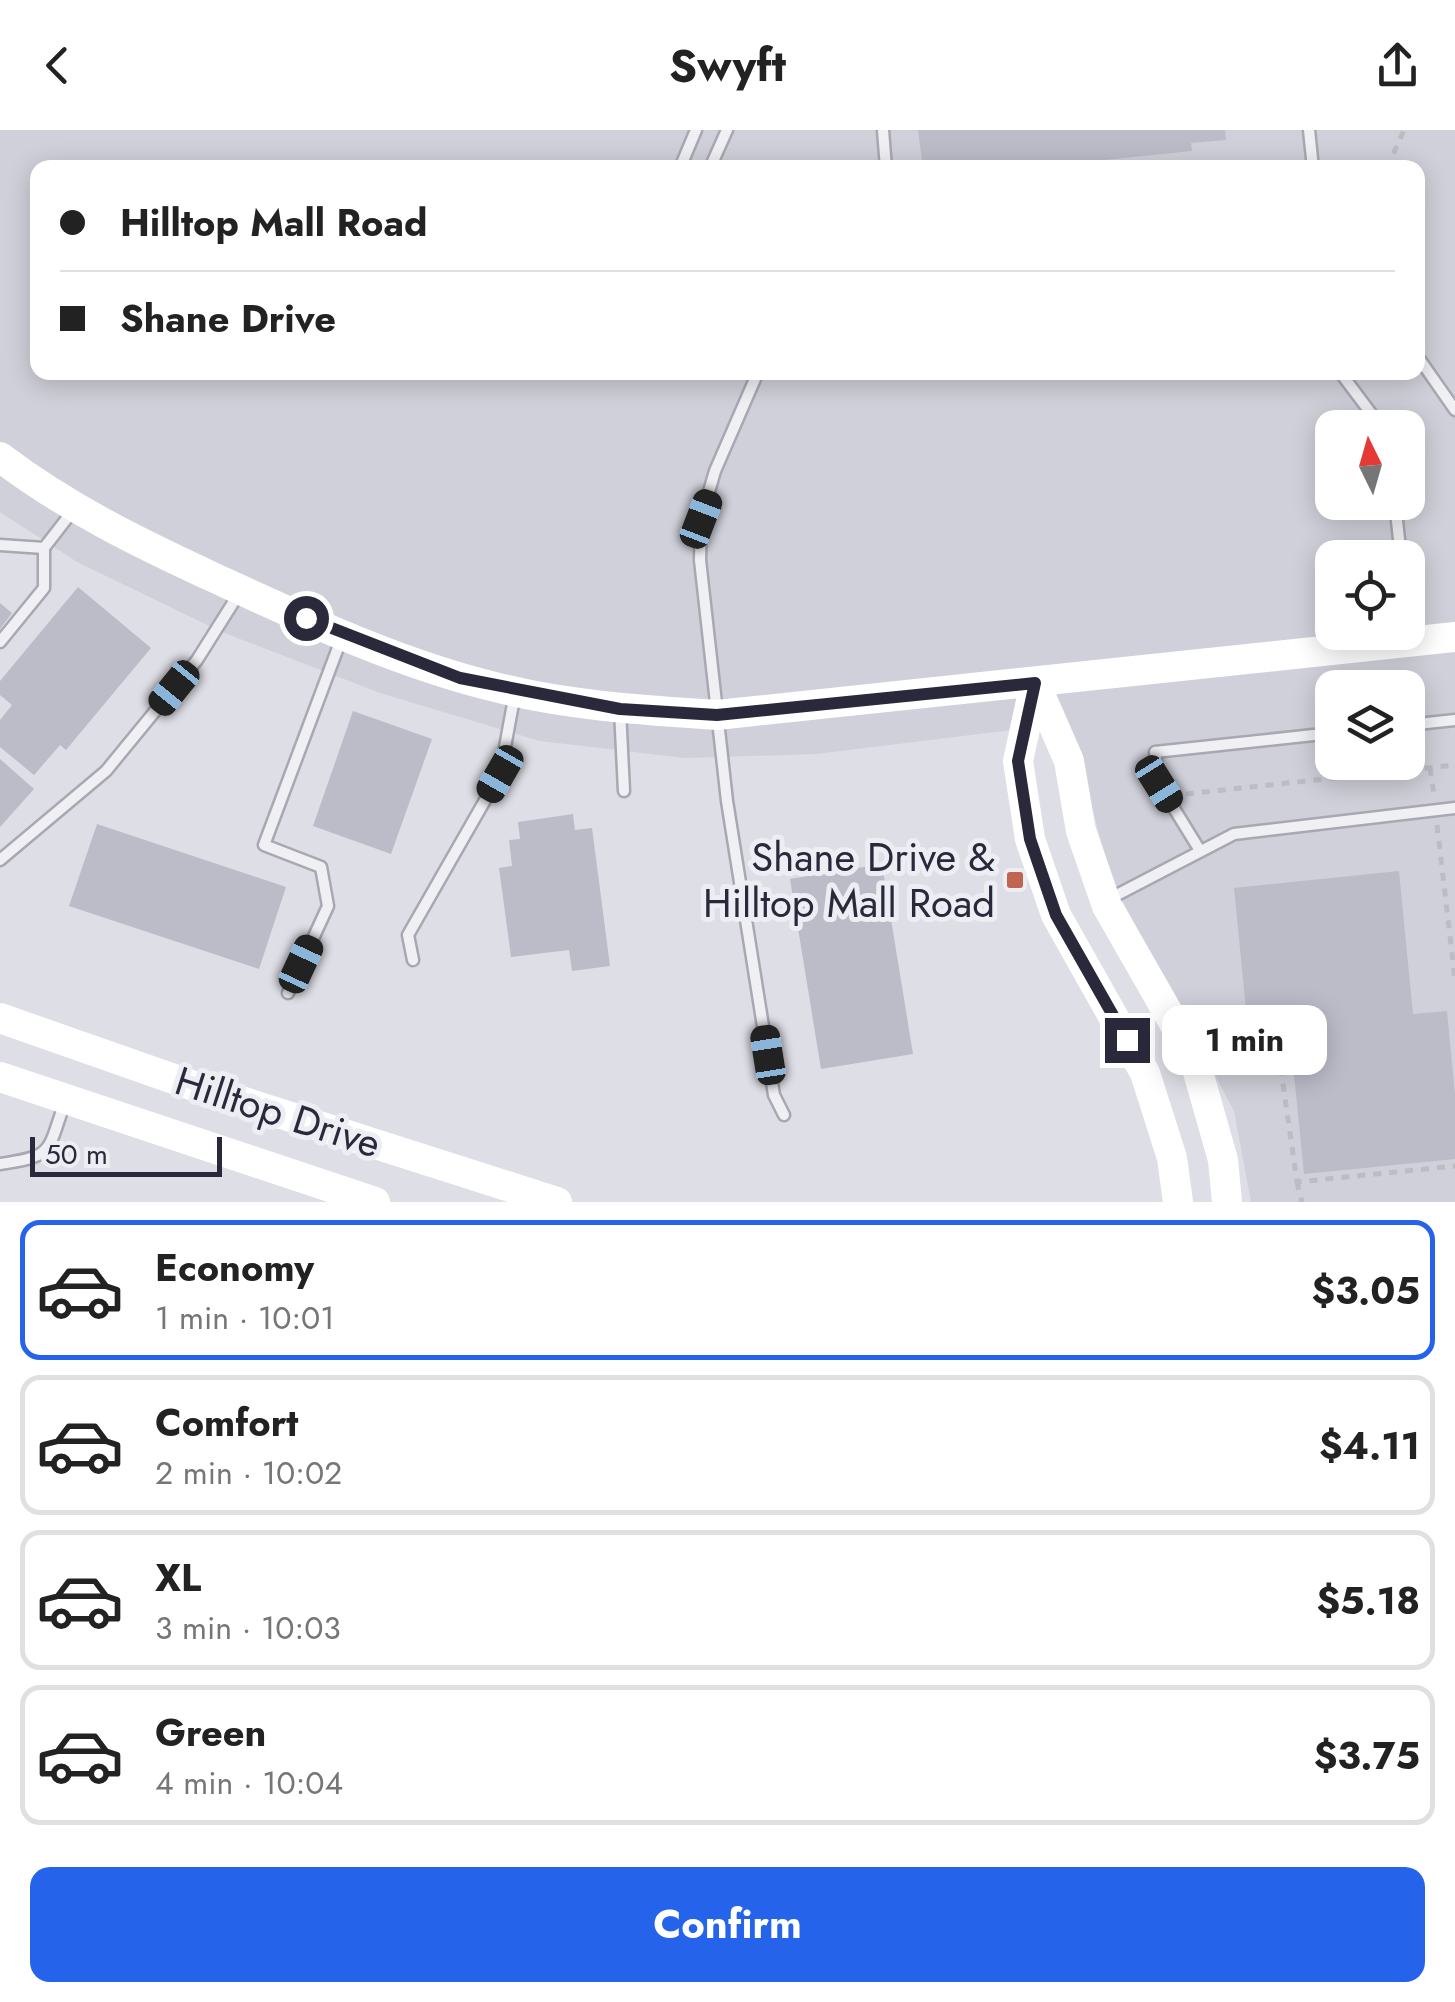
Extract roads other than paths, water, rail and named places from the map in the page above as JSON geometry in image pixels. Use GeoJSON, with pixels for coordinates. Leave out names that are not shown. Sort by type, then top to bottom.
{"type":"FeatureCollection","features":[{"type":"Feature","properties":{"kind":"street"},"geometry":{"type":"LineString","coordinates":[[1,459],[75,508],[241,590],[343,634],[440,672],[516,692],[620,709],[717,715],[1035,683],[1315,646]]}},
{"type":"Feature","properties":{"kind":"street"},"geometry":{"type":"LineString","coordinates":[[1425,635],[1455,636]]}},
{"type":"Feature","properties":{"kind":"street"},"geometry":{"type":"LineString","coordinates":[[1035,683],[1069,761],[1081,831],[1105,901],[1194,1058],[1224,1160],[1227,1202]]}},
{"type":"Feature","properties":{"kind":"street"},"geometry":{"type":"LineString","coordinates":[[1035,683],[1018,761],[1030,839],[1056,915],[1146,1073],[1172,1158],[1178,1202]]}},
{"type":"Feature","properties":{"kind":"street","name":"Hilltop Drive"},"geometry":{"type":"LineString","coordinates":[[0,1018],[120,1061],[557,1202]]}},
{"type":"Feature","properties":{"kind":"street","name":"Hilltop Drive"},"geometry":{"type":"LineString","coordinates":[[0,1077],[375,1202]]}},
{"type":"Feature","properties":{"kind":"lane"},"geometry":{"type":"LineString","coordinates":[[683,160],[696,130]]}},
{"type":"Feature","properties":{"kind":"lane"},"geometry":{"type":"LineString","coordinates":[[713,160],[726,130]]}},
{"type":"Feature","properties":{"kind":"lane"},"geometry":{"type":"LineString","coordinates":[[883,130],[885,160]]}},
{"type":"Feature","properties":{"kind":"lane"},"geometry":{"type":"LineString","coordinates":[[1309,130],[1312,160]]}},
{"type":"Feature","properties":{"kind":"lane"},"geometry":{"type":"LineString","coordinates":[[1425,367],[1455,410]]}},
{"type":"Feature","properties":{"kind":"lane"},"geometry":{"type":"LineString","coordinates":[[755,380],[715,471],[701,519],[700,560],[717,715],[774,1094],[784,1114]]}},
{"type":"Feature","properties":{"kind":"lane"},"geometry":{"type":"LineString","coordinates":[[1346,380],[1368,410]]}},
{"type":"Feature","properties":{"kind":"lane"},"geometry":{"type":"LineString","coordinates":[[0,642],[44,588],[44,548],[75,508]]}},
{"type":"Feature","properties":{"kind":"lane"},"geometry":{"type":"LineString","coordinates":[[0,545],[44,548]]}},
{"type":"Feature","properties":{"kind":"lane"},"geometry":{"type":"LineString","coordinates":[[0,860],[106,771],[196,660],[241,590]]}},
{"type":"Feature","properties":{"kind":"lane"},"geometry":{"type":"LineString","coordinates":[[288,992],[328,906],[329,892],[321,867],[264,845],[343,634]]}},
{"type":"Feature","properties":{"kind":"lane"},"geometry":{"type":"LineString","coordinates":[[413,960],[408,934],[500,774],[516,692]]}},
{"type":"Feature","properties":{"kind":"lane"},"geometry":{"type":"LineString","coordinates":[[620,709],[624,791]]}},
{"type":"Feature","properties":{"kind":"lane"},"geometry":{"type":"LineString","coordinates":[[1425,723],[1455,720]]}},
{"type":"Feature","properties":{"kind":"lane"},"geometry":{"type":"LineString","coordinates":[[1199,849],[1159,784],[1155,752],[1315,735]]}},
{"type":"Feature","properties":{"kind":"lane"},"geometry":{"type":"LineString","coordinates":[[1105,901],[1139,887],[1199,849],[1234,834],[1455,808]]}},
{"type":"Feature","properties":{"kind":"lane"},"geometry":{"type":"LineString","coordinates":[[0,1164],[36,1159],[47,1151],[65,1101]]}},
{"type":"Feature","properties":{"kind":"place","name":"Shane Drive & Hilltop Mall Road"},"geometry":{"type":"Point","coordinates":[1015,880]}}]}
